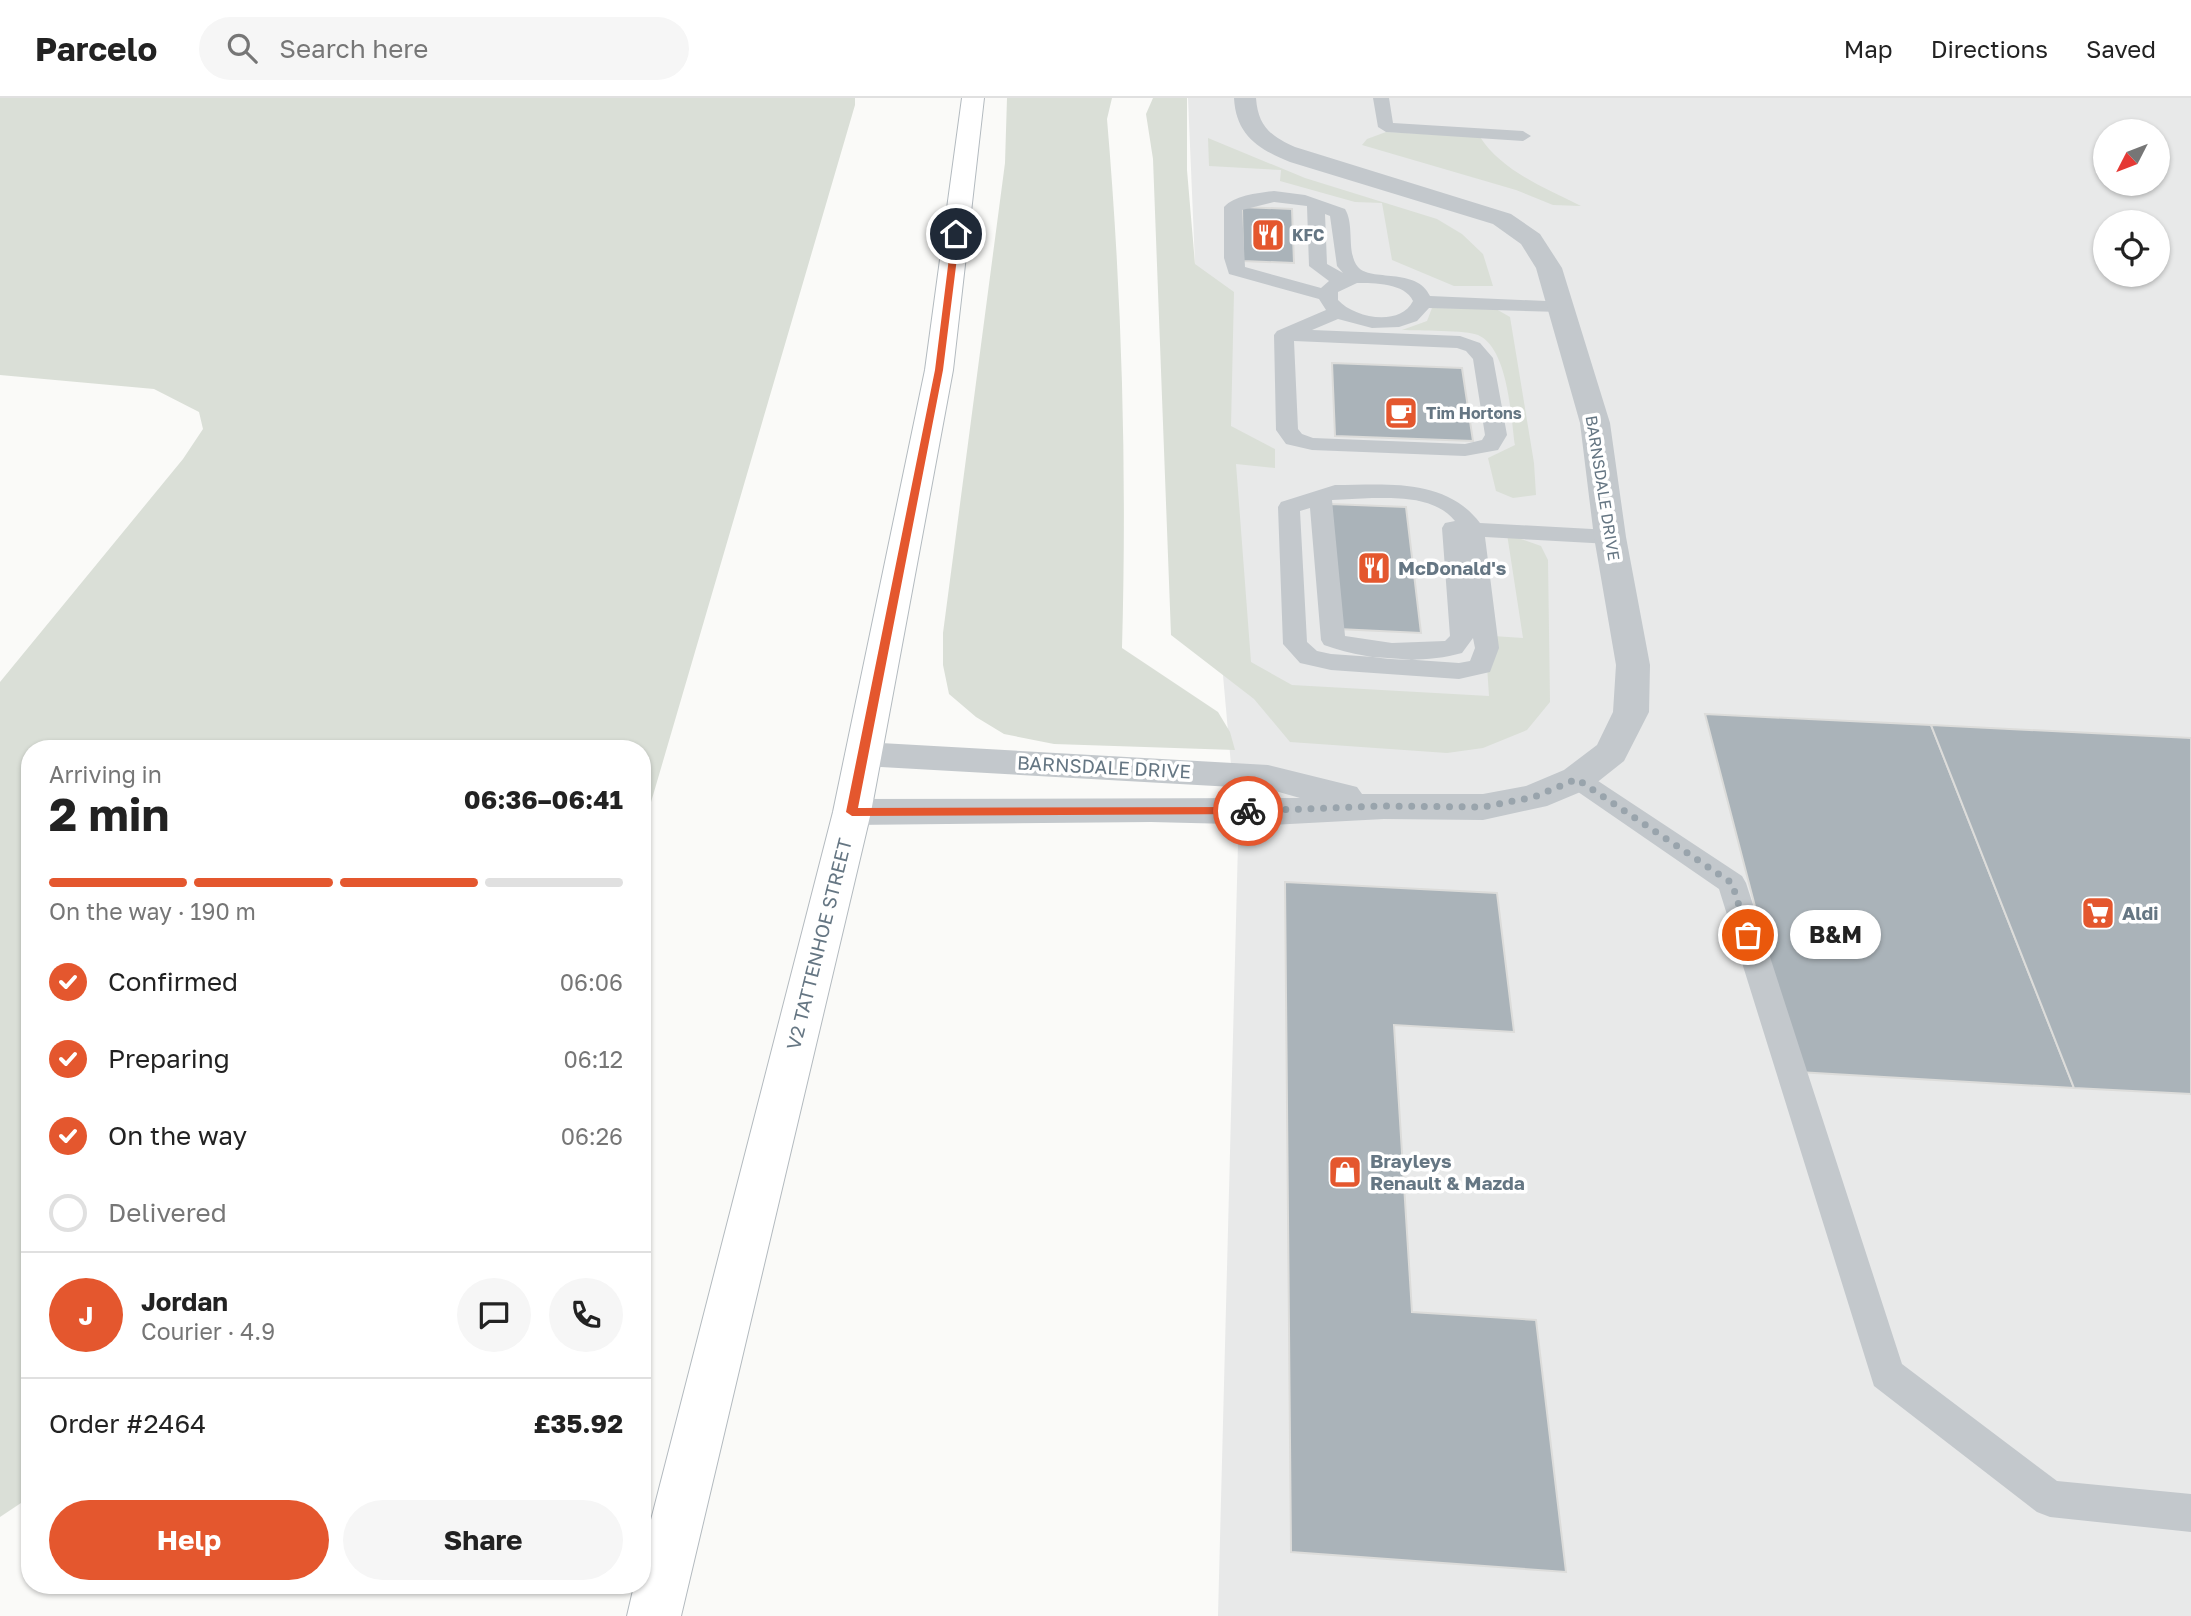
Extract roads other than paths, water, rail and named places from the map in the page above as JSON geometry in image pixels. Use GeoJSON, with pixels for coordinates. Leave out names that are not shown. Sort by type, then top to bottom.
{"type":"FeatureCollection","features":[{"type":"Feature","properties":{"kind":"street","name":"V2 TATTENHOE STREET"},"geometry":{"type":"LineString","coordinates":[[654,1616],[852,812],[939,370],[973,98]]}},
{"type":"Feature","properties":{"kind":"street","name":"BARNSDALE DRIVE"},"geometry":{"type":"LineString","coordinates":[[852,812],[1151,809],[1270,812],[1384,806],[1483,807],[1534,797],[1577,779],[1611,752],[1632,712],[1633,665],[1610,537],[1595,423],[1549,268],[1531,239],[1502,219],[1298,157],[1272,146],[1253,131],[1245,114],[1245,98]]}},
{"type":"Feature","properties":{"kind":"street","name":"BARNSDALE DRIVE"},"geometry":{"type":"LineString","coordinates":[[863,754],[1268,777],[1384,806]]}},
{"type":"Feature","properties":{"kind":"lane"},"geometry":{"type":"LineString","coordinates":[[1381,98],[1386,127],[1523,136]]}},
{"type":"Feature","properties":{"kind":"lane"},"geometry":{"type":"LineString","coordinates":[[1316,203],[1318,266],[1350,279],[1387,278],[1401,282],[1419,294],[1422,302],[1412,316],[1391,321],[1366,321],[1333,303],[1236,270],[1233,258],[1233,207],[1247,199],[1264,196],[1300,198],[1316,203],[1339,213],[1350,279]]}},
{"type":"Feature","properties":{"kind":"lane"},"geometry":{"type":"LineString","coordinates":[[1333,303],[1329,290],[1350,279]]}},
{"type":"Feature","properties":{"kind":"lane"},"geometry":{"type":"LineString","coordinates":[[1422,302],[1561,306]]}},
{"type":"Feature","properties":{"kind":"lane"},"geometry":{"type":"LineString","coordinates":[[1284,335],[1333,303]]}},
{"type":"Feature","properties":{"kind":"lane"},"geometry":{"type":"LineString","coordinates":[[1284,335],[1460,341],[1474,347],[1483,358],[1496,435],[1490,445],[1465,450],[1312,444],[1294,439],[1287,430],[1284,335]]}},
{"type":"Feature","properties":{"kind":"lane"},"geometry":{"type":"LineString","coordinates":[[1335,492],[1424,494],[1445,501],[1465,515],[1472,528],[1487,648],[1481,666],[1459,671],[1331,662],[1309,657],[1295,644],[1289,507],[1335,492]]}},
{"type":"Feature","properties":{"kind":"lane"},"geometry":{"type":"LineString","coordinates":[[1320,496],[1333,640],[1348,647],[1437,651],[1453,648],[1462,637],[1453,528],[1610,537]]}},
{"type":"Feature","properties":{"kind":"lane"},"geometry":{"type":"LineString","coordinates":[[1577,779],[1732,883],[1887,1374],[2050,1500],[2191,1513]]}},
{"type":"Feature","properties":{"kind":"place","name":"KFC"},"geometry":{"type":"Point","coordinates":[1268,235]}},
{"type":"Feature","properties":{"kind":"place","name":"Tim Hortons"},"geometry":{"type":"Point","coordinates":[1401,413]}},
{"type":"Feature","properties":{"kind":"place","name":"McDonald's"},"geometry":{"type":"Point","coordinates":[1374,568]}},
{"type":"Feature","properties":{"kind":"place","name":"Aldi"},"geometry":{"type":"Point","coordinates":[2098,913]}},
{"type":"Feature","properties":{"kind":"place","name":"B&M"},"geometry":{"type":"Point","coordinates":[1748,935]}},
{"type":"Feature","properties":{"kind":"place","name":"Brayleys Renault & Mazda"},"geometry":{"type":"Point","coordinates":[1345,1172]}}]}
